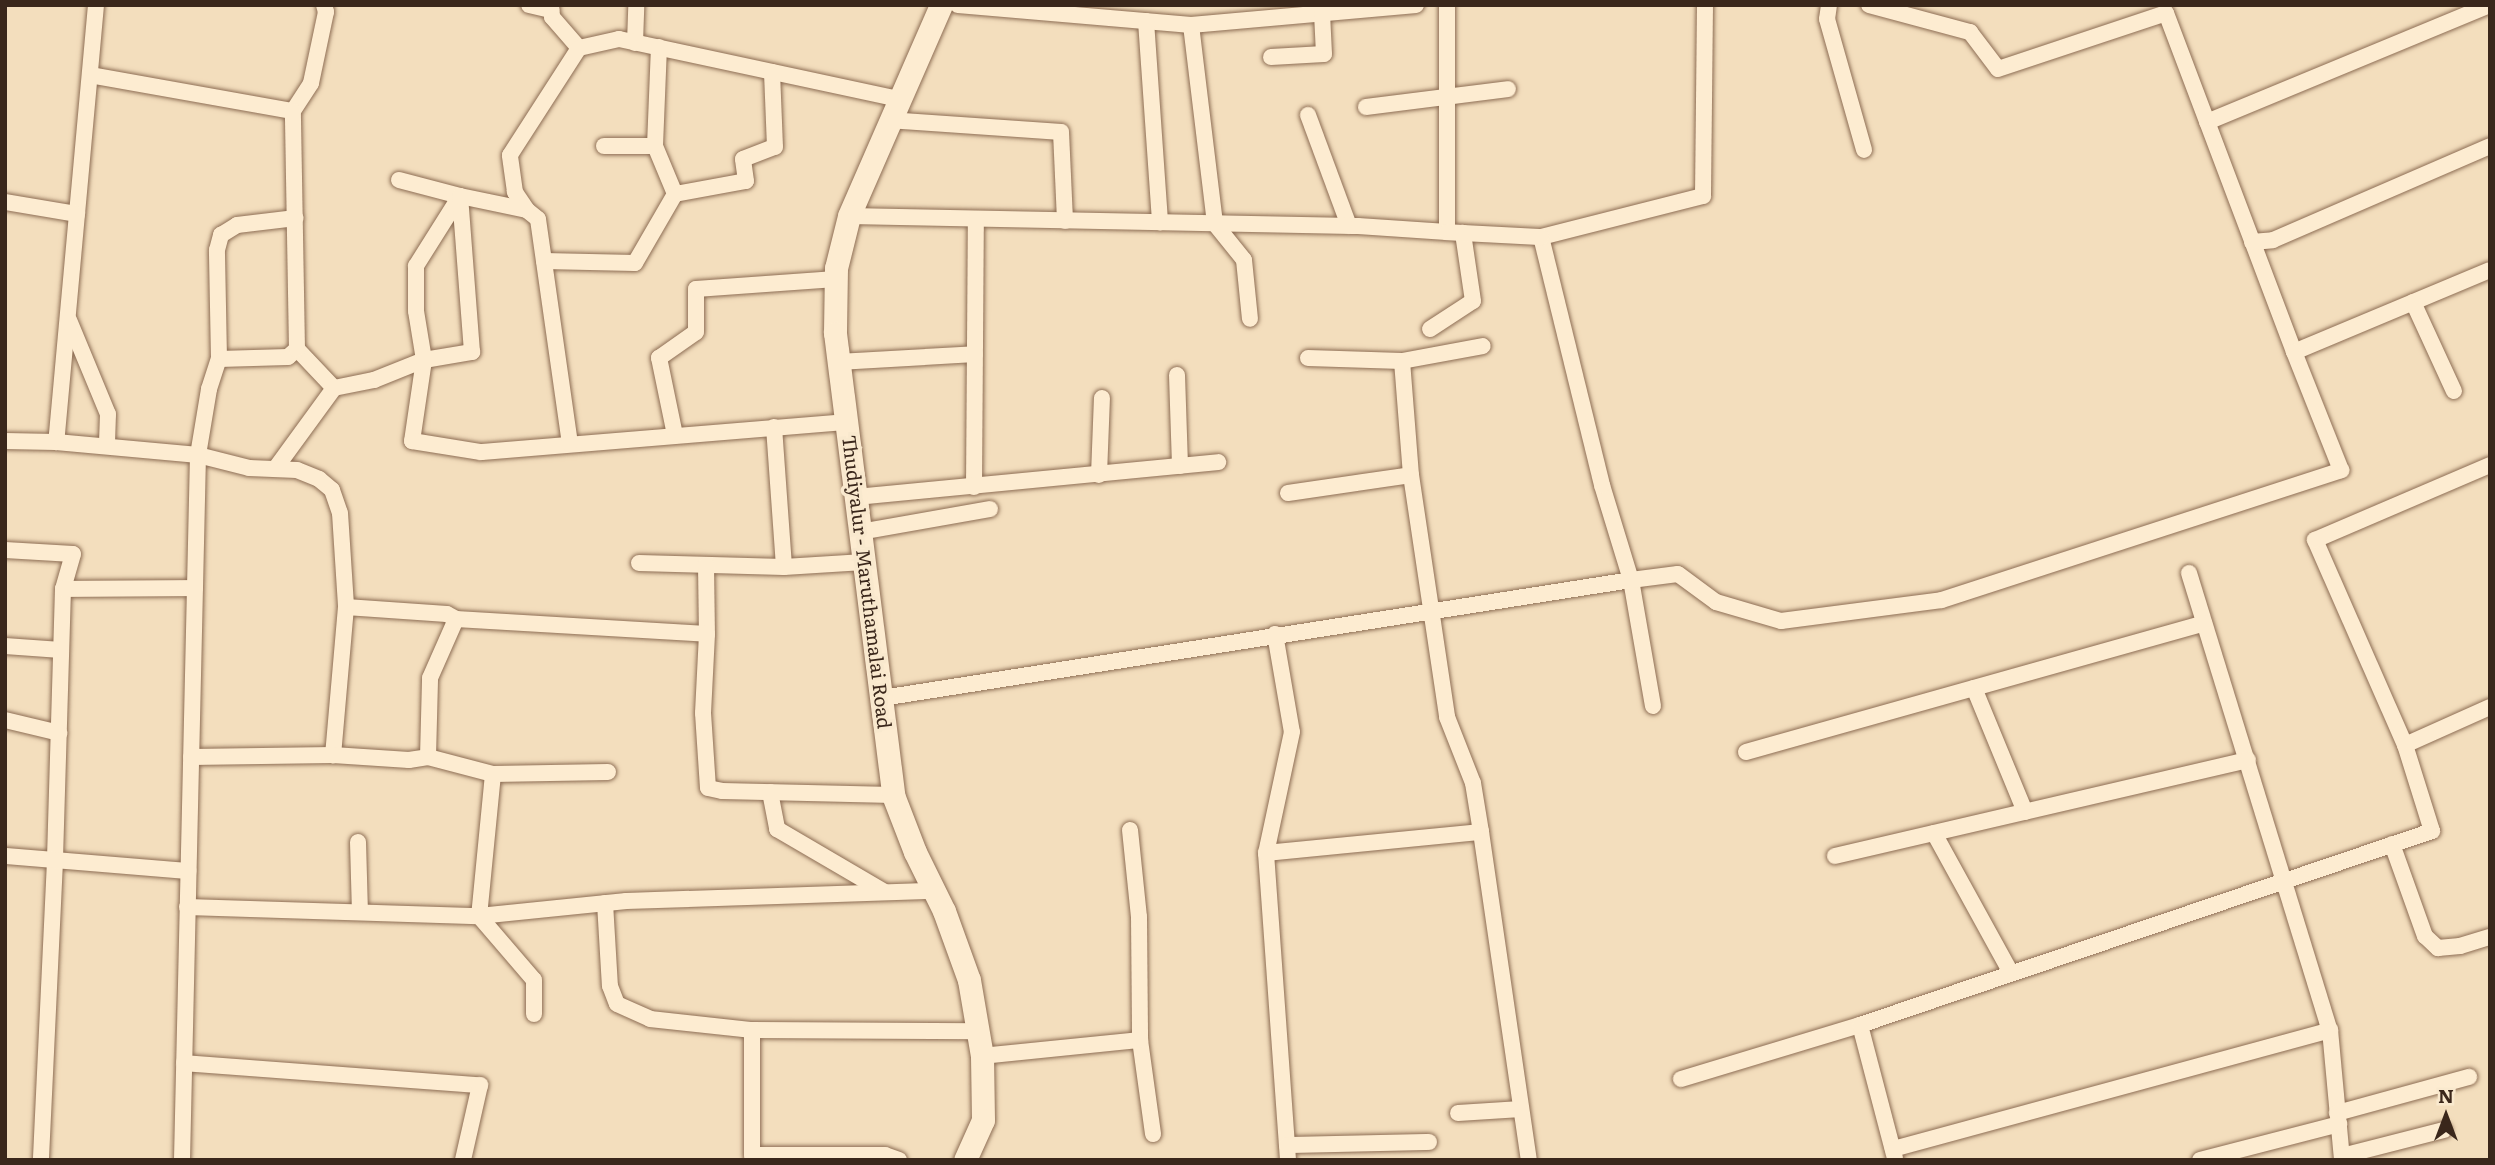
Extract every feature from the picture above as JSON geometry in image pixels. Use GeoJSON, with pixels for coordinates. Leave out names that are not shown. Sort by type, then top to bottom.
{"type":"FeatureCollection","features":[{"type":"Feature","properties":{"kind":"main road","name":"Thudiyalur - Maruthamalai Road"},"geometry":{"type":"LineString","coordinates":[[941,5],[849,216],[836,279],[835,333],[893,795],[969,980],[982,1056],[983,1120],[965,1160]]}},
{"type":"Feature","properties":{"kind":"street"},"geometry":{"type":"LineString","coordinates":[[56,442],[96,5]]}},
{"type":"Feature","properties":{"kind":"street"},"geometry":{"type":"LineString","coordinates":[[324,5],[326,12],[311,83],[293,111],[297,349],[334,388]]}},
{"type":"Feature","properties":{"kind":"street"},"geometry":{"type":"LineString","coordinates":[[529,5],[551,8],[552,17],[579,48]]}},
{"type":"Feature","properties":{"kind":"street"},"geometry":{"type":"LineString","coordinates":[[635,43],[636,5]]}},
{"type":"Feature","properties":{"kind":"street"},"geometry":{"type":"LineString","coordinates":[[958,5],[1191,25],[1416,5]]}},
{"type":"Feature","properties":{"kind":"street"},"geometry":{"type":"LineString","coordinates":[[1430,329],[1473,302],[1455,233],[1447,97],[1447,5]]}},
{"type":"Feature","properties":{"kind":"street"},"geometry":{"type":"LineString","coordinates":[[849,216],[1349,226],[1541,237],[1703,196],[1705,5]]}},
{"type":"Feature","properties":{"kind":"street"},"geometry":{"type":"LineString","coordinates":[[1829,5],[1827,19],[1864,150]]}},
{"type":"Feature","properties":{"kind":"street"},"geometry":{"type":"LineString","coordinates":[[881,698],[1678,574],[1716,602],[1781,621],[1942,600],[2341,470],[2166,13],[1998,69],[1970,32],[1869,5]]}},
{"type":"Feature","properties":{"kind":"street"},"geometry":{"type":"LineString","coordinates":[[2207,122],[2489,5]]}},
{"type":"Feature","properties":{"kind":"street"},"geometry":{"type":"LineString","coordinates":[[1271,57],[1324,54],[1322,13]]}},
{"type":"Feature","properties":{"kind":"street"},"geometry":{"type":"LineString","coordinates":[[1146,21],[1160,223]]}},
{"type":"Feature","properties":{"kind":"street"},"geometry":{"type":"LineString","coordinates":[[1191,25],[1215,223],[1244,260],[1250,319]]}},
{"type":"Feature","properties":{"kind":"street"},"geometry":{"type":"LineString","coordinates":[[570,444],[538,219],[527,210],[515,192],[510,155],[579,48],[618,39],[899,99]]}},
{"type":"Feature","properties":{"kind":"street"},"geometry":{"type":"LineString","coordinates":[[659,47],[655,146],[675,194]]}},
{"type":"Feature","properties":{"kind":"street"},"geometry":{"type":"LineString","coordinates":[[544,261],[635,263],[675,194],[746,181],[743,159],[775,147],[772,72]]}},
{"type":"Feature","properties":{"kind":"street"},"geometry":{"type":"LineString","coordinates":[[90,75],[293,111]]}},
{"type":"Feature","properties":{"kind":"street"},"geometry":{"type":"LineString","coordinates":[[1366,107],[1508,89]]}},
{"type":"Feature","properties":{"kind":"street"},"geometry":{"type":"LineString","coordinates":[[1308,115],[1349,226]]}},
{"type":"Feature","properties":{"kind":"street"},"geometry":{"type":"LineString","coordinates":[[889,120],[1061,132],[1065,220]]}},
{"type":"Feature","properties":{"kind":"street"},"geometry":{"type":"LineString","coordinates":[[604,146],[655,146]]}},
{"type":"Feature","properties":{"kind":"street"},"geometry":{"type":"LineString","coordinates":[[2252,242],[2273,240],[2490,146]]}},
{"type":"Feature","properties":{"kind":"street"},"geometry":{"type":"LineString","coordinates":[[398,180],[527,210]]}},
{"type":"Feature","properties":{"kind":"street"},"geometry":{"type":"LineString","coordinates":[[275,469],[334,388],[374,380],[424,360],[472,352],[460,196]]}},
{"type":"Feature","properties":{"kind":"street"},"geometry":{"type":"LineString","coordinates":[[460,196],[416,266],[416,311],[424,360],[412,441],[481,452],[846,422]]}},
{"type":"Feature","properties":{"kind":"street"},"geometry":{"type":"LineString","coordinates":[[5,202],[77,214]]}},
{"type":"Feature","properties":{"kind":"street"},"geometry":{"type":"LineString","coordinates":[[182,1160],[198,455],[209,389],[219,359],[217,250],[221,235],[237,225],[296,218]]}},
{"type":"Feature","properties":{"kind":"street"},"geometry":{"type":"LineString","coordinates":[[974,488],[975,219]]}},
{"type":"Feature","properties":{"kind":"street"},"geometry":{"type":"LineString","coordinates":[[1541,237],[1602,485],[1631,580],[1653,706]]}},
{"type":"Feature","properties":{"kind":"street"},"geometry":{"type":"LineString","coordinates":[[2294,352],[2490,270]]}},
{"type":"Feature","properties":{"kind":"street"},"geometry":{"type":"LineString","coordinates":[[675,435],[659,358],[695,332],[695,289],[836,279]]}},
{"type":"Feature","properties":{"kind":"street"},"geometry":{"type":"LineString","coordinates":[[2413,302],[2454,391]]}},
{"type":"Feature","properties":{"kind":"street"},"geometry":{"type":"LineString","coordinates":[[68,318],[108,414],[107,446]]}},
{"type":"Feature","properties":{"kind":"street"},"geometry":{"type":"LineString","coordinates":[[1308,358],[1402,361],[1483,346]]}},
{"type":"Feature","properties":{"kind":"street"},"geometry":{"type":"LineString","coordinates":[[219,359],[288,357],[297,349]]}},
{"type":"Feature","properties":{"kind":"street"},"geometry":{"type":"LineString","coordinates":[[838,362],[975,354]]}},
{"type":"Feature","properties":{"kind":"street"},"geometry":{"type":"LineString","coordinates":[[1402,361],[1410,475],[1447,717],[1473,783],[1529,1160]]}},
{"type":"Feature","properties":{"kind":"street"},"geometry":{"type":"LineString","coordinates":[[1177,375],[1181,466]]}},
{"type":"Feature","properties":{"kind":"street"},"geometry":{"type":"LineString","coordinates":[[1099,475],[1102,398]]}},
{"type":"Feature","properties":{"kind":"street"},"geometry":{"type":"LineString","coordinates":[[774,427],[784,567]]}},
{"type":"Feature","properties":{"kind":"street"},"geometry":{"type":"LineString","coordinates":[[5,441],[56,442],[198,455],[249,468],[297,470],[319,479],[332,491],[341,513],[346,607],[333,755]]}},
{"type":"Feature","properties":{"kind":"street"},"geometry":{"type":"LineString","coordinates":[[856,497],[974,488],[1218,462]]}},
{"type":"Feature","properties":{"kind":"street"},"geometry":{"type":"LineString","coordinates":[[1681,1079],[1860,1025],[2432,831],[2404,745],[2315,540],[2490,465]]}},
{"type":"Feature","properties":{"kind":"street"},"geometry":{"type":"LineString","coordinates":[[1288,494],[1410,475]]}},
{"type":"Feature","properties":{"kind":"street"},"geometry":{"type":"LineString","coordinates":[[860,532],[990,509]]}},
{"type":"Feature","properties":{"kind":"street"},"geometry":{"type":"LineString","coordinates":[[5,550],[73,554],[63,589],[55,861],[41,1160]]}},
{"type":"Feature","properties":{"kind":"street"},"geometry":{"type":"LineString","coordinates":[[639,564],[784,567],[864,562]]}},
{"type":"Feature","properties":{"kind":"street"},"geometry":{"type":"LineString","coordinates":[[706,565],[707,635],[703,713],[708,788],[893,795]]}},
{"type":"Feature","properties":{"kind":"street"},"geometry":{"type":"LineString","coordinates":[[2189,573],[2286,880],[2330,1030],[2342,1158],[2444,1130]]}},
{"type":"Feature","properties":{"kind":"street"},"geometry":{"type":"LineString","coordinates":[[63,589],[195,588]]}},
{"type":"Feature","properties":{"kind":"street"},"geometry":{"type":"LineString","coordinates":[[346,607],[447,614],[456,619],[707,635]]}},
{"type":"Feature","properties":{"kind":"street"},"geometry":{"type":"LineString","coordinates":[[428,757],[430,678],[456,619]]}},
{"type":"Feature","properties":{"kind":"street"},"geometry":{"type":"LineString","coordinates":[[1746,752],[2204,623]]}},
{"type":"Feature","properties":{"kind":"street"},"geometry":{"type":"LineString","coordinates":[[1275,635],[1292,732],[1266,853],[1287,1152],[1429,1142]]}},
{"type":"Feature","properties":{"kind":"street"},"geometry":{"type":"LineString","coordinates":[[5,646],[61,650]]}},
{"type":"Feature","properties":{"kind":"street"},"geometry":{"type":"LineString","coordinates":[[1975,688],[2025,811]]}},
{"type":"Feature","properties":{"kind":"street"},"geometry":{"type":"LineString","coordinates":[[2404,745],[2490,707]]}},
{"type":"Feature","properties":{"kind":"street"},"geometry":{"type":"LineString","coordinates":[[5,720],[58,733]]}},
{"type":"Feature","properties":{"kind":"street"},"geometry":{"type":"LineString","coordinates":[[191,757],[333,755],[409,760],[428,757],[493,774],[608,772]]}},
{"type":"Feature","properties":{"kind":"street"},"geometry":{"type":"LineString","coordinates":[[1835,856],[2248,760]]}},
{"type":"Feature","properties":{"kind":"street"},"geometry":{"type":"LineString","coordinates":[[493,774],[478,916],[534,980],[534,1014]]}},
{"type":"Feature","properties":{"kind":"street"},"geometry":{"type":"LineString","coordinates":[[770,792],[777,829],[885,892]]}},
{"type":"Feature","properties":{"kind":"street"},"geometry":{"type":"LineString","coordinates":[[1130,830],[1139,917],[1140,1040],[1153,1134]]}},
{"type":"Feature","properties":{"kind":"street"},"geometry":{"type":"LineString","coordinates":[[1266,853],[1481,832]]}},
{"type":"Feature","properties":{"kind":"street"},"geometry":{"type":"LineString","coordinates":[[1934,833],[2011,973]]}},
{"type":"Feature","properties":{"kind":"street"},"geometry":{"type":"LineString","coordinates":[[358,842],[360,912]]}},
{"type":"Feature","properties":{"kind":"street"},"geometry":{"type":"LineString","coordinates":[[2392,844],[2426,936],[2438,948],[2460,946],[2490,937]]}},
{"type":"Feature","properties":{"kind":"street"},"geometry":{"type":"LineString","coordinates":[[5,856],[188,871]]}},
{"type":"Feature","properties":{"kind":"street"},"geometry":{"type":"LineString","coordinates":[[187,907],[478,916],[605,903],[934,891]]}},
{"type":"Feature","properties":{"kind":"street"},"geometry":{"type":"LineString","coordinates":[[605,903],[610,986],[617,1004],[650,1019],[752,1030],[978,1031]]}},
{"type":"Feature","properties":{"kind":"street"},"geometry":{"type":"LineString","coordinates":[[1860,1025],[1894,1154],[2330,1030]]}},
{"type":"Feature","properties":{"kind":"street"},"geometry":{"type":"LineString","coordinates":[[752,1030],[752,1155],[885,1155],[899,1160]]}},
{"type":"Feature","properties":{"kind":"street"},"geometry":{"type":"LineString","coordinates":[[982,1056],[1140,1040]]}},
{"type":"Feature","properties":{"kind":"street"},"geometry":{"type":"LineString","coordinates":[[184,1063],[481,1085],[463,1160]]}},
{"type":"Feature","properties":{"kind":"street"},"geometry":{"type":"LineString","coordinates":[[2200,1160],[2469,1077]]}},
{"type":"Feature","properties":{"kind":"street"},"geometry":{"type":"LineString","coordinates":[[1458,1114],[1521,1109]]}}]}
